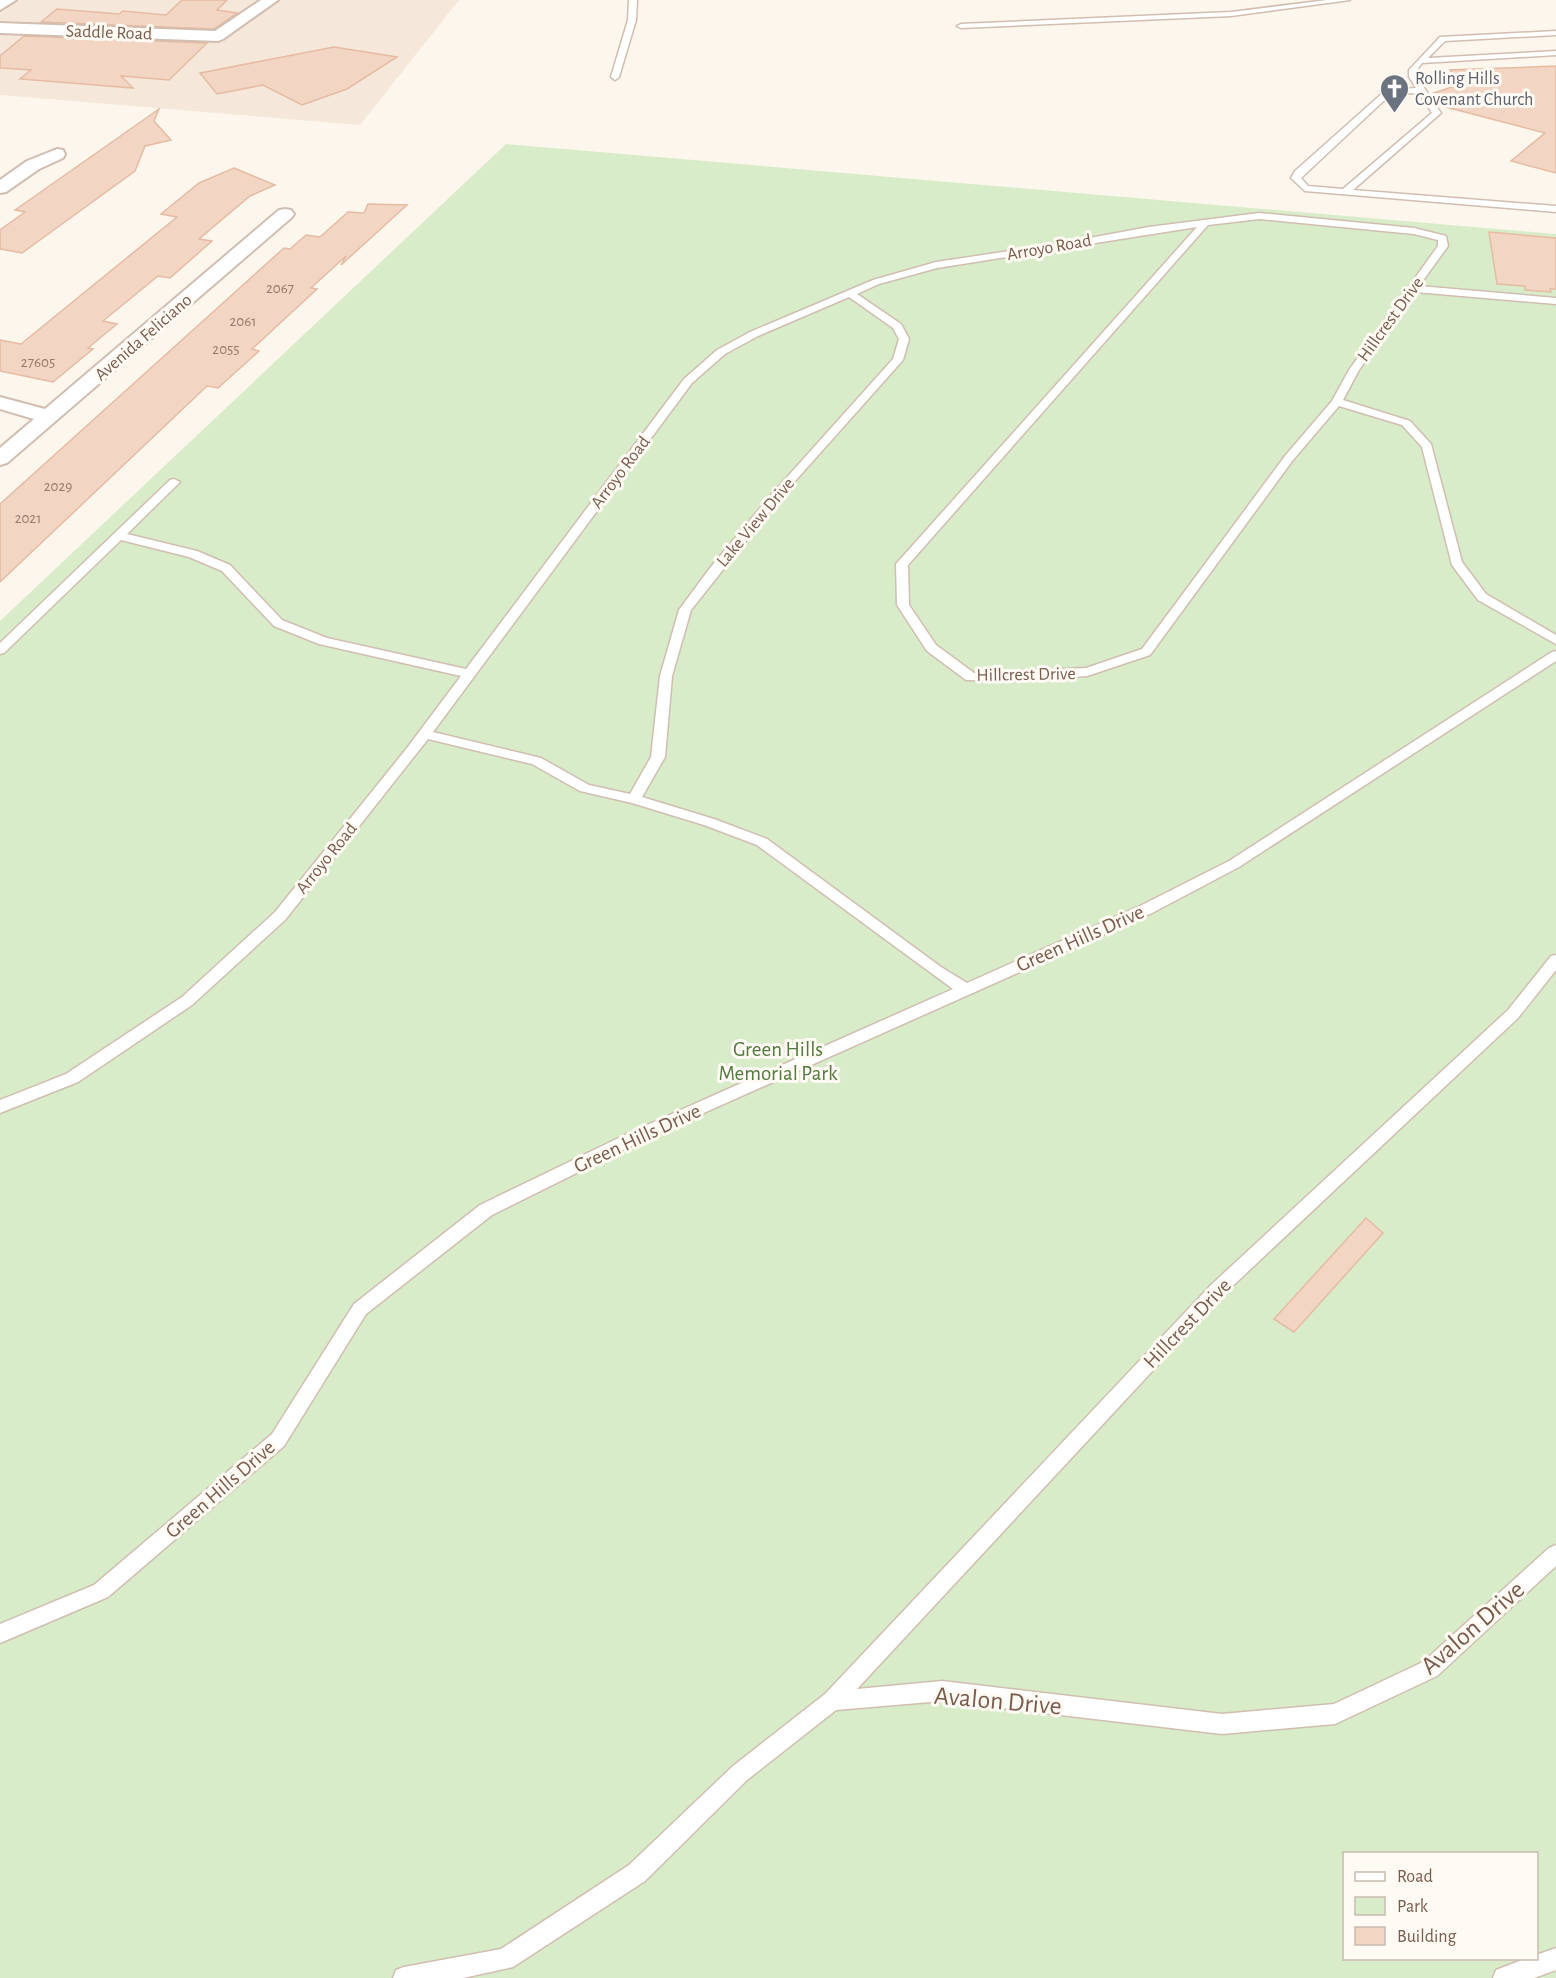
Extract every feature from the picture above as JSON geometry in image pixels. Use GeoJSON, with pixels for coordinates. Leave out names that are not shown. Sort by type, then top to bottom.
{"type":"FeatureCollection","features":[{"type":"Feature","properties":{"kind":"street"},"geometry":{"type":"LineString","coordinates":[[0,6],[9,0]]}},
{"type":"Feature","properties":{"kind":"street","name":"Saddle Road"},"geometry":{"type":"LineString","coordinates":[[0,28],[218,36],[271,0]]}},
{"type":"Feature","properties":{"kind":"street"},"geometry":{"type":"LineString","coordinates":[[0,188],[33,165],[57,154]]}},
{"type":"Feature","properties":{"kind":"street","name":"Avenida Feliciano"},"geometry":{"type":"LineString","coordinates":[[0,459],[285,214]]}},
{"type":"Feature","properties":{"kind":"street"},"geometry":{"type":"LineString","coordinates":[[0,403],[50,417]]}},
{"type":"Feature","properties":{"kind":"lane"},"geometry":{"type":"LineString","coordinates":[[615,77],[632,20],[633,0]]}},
{"type":"Feature","properties":{"kind":"lane"},"geometry":{"type":"LineString","coordinates":[[961,26],[1220,15],[1346,0]]}},
{"type":"Feature","properties":{"kind":"lane"},"geometry":{"type":"LineString","coordinates":[[1345,192],[1437,113],[1435,106],[1421,90],[1413,76],[1413,70],[1443,39],[1556,33]]}},
{"type":"Feature","properties":{"kind":"lane"},"geometry":{"type":"LineString","coordinates":[[1420,61],[1556,53]]}},
{"type":"Feature","properties":{"kind":"lane"},"geometry":{"type":"LineString","coordinates":[[1421,90],[1389,92],[1298,173],[1296,178],[1305,188],[1556,209]]}},
{"type":"Feature","properties":{"kind":"lane","name":"Arroyo Road"},"geometry":{"type":"LineString","coordinates":[[0,1107],[72,1078],[187,1000],[280,916],[424,734],[688,381],[721,352],[754,334],[876,282],[936,265],[1206,222],[1259,216],[1414,231],[1443,238]]}},
{"type":"Feature","properties":{"kind":"lane","name":"Hillcrest Drive"},"geometry":{"type":"LineString","coordinates":[[1206,222],[902,564],[903,604],[931,648],[971,677],[1014,677],[1087,672],[1146,652],[1282,467],[1337,402],[1354,370],[1443,246],[1443,238]]}},
{"type":"Feature","properties":{"kind":"lane"},"geometry":{"type":"LineString","coordinates":[[1414,289],[1556,301]]}},
{"type":"Feature","properties":{"kind":"lane","name":"Lake View Drive"},"geometry":{"type":"LineString","coordinates":[[634,799],[658,757],[666,676],[685,610],[776,496],[898,360],[904,339],[897,326],[850,293]]}},
{"type":"Feature","properties":{"kind":"lane"},"geometry":{"type":"LineString","coordinates":[[1337,402],[1406,423],[1427,446],[1456,562],[1482,597],[1556,640]]}},
{"type":"Feature","properties":{"kind":"lane"},"geometry":{"type":"LineString","coordinates":[[0,650],[174,482]]}},
{"type":"Feature","properties":{"kind":"lane"},"geometry":{"type":"LineString","coordinates":[[117,535],[194,554],[226,568],[278,623],[323,640],[469,674]]}},
{"type":"Feature","properties":{"kind":"lane","name":"Green Hills Drive"},"geometry":{"type":"LineString","coordinates":[[0,1634],[101,1591],[278,1440],[360,1309],[486,1210],[635,1137],[1147,909],[1234,864],[1556,655]]}},
{"type":"Feature","properties":{"kind":"lane"},"geometry":{"type":"LineString","coordinates":[[424,734],[536,761],[585,788],[634,799],[709,822],[762,842],[966,990]]}},
{"type":"Feature","properties":{"kind":"lane","name":"Hillcrest Drive"},"geometry":{"type":"LineString","coordinates":[[832,1701],[1217,1290],[1514,1014],[1556,960]]}},
{"type":"Feature","properties":{"kind":"lane","name":"Avalon Drive"},"geometry":{"type":"LineString","coordinates":[[832,1701],[942,1691],[1222,1724],[1335,1714],[1430,1669],[1556,1554]]}},
{"type":"Feature","properties":{"kind":"lane"},"geometry":{"type":"LineString","coordinates":[[404,1978],[505,1959],[637,1872],[740,1773],[832,1701]]}},
{"type":"Feature","properties":{"kind":"lane"},"geometry":{"type":"LineString","coordinates":[[1504,1978],[1556,1959]]}},
{"type":"Feature","properties":{"kind":"shaded area"},"geometry":{"type":"Polygon","coordinates":[[[0,0],[459,0],[360,125],[0,95],[0,0]]]}},
{"type":"Feature","properties":{"kind":"green space","name":"Green Hills Memorial Park"},"geometry":{"type":"Polygon","coordinates":[[[506,144],[1556,234],[1556,1978],[0,1978],[0,621],[506,144]]]}},
{"type":"Feature","properties":{"kind":"building"},"geometry":{"type":"Polygon","coordinates":[[[182,0],[227,0],[217,10],[237,13],[214,29],[41,22],[57,9],[166,15],[182,0]]]}},
{"type":"Feature","properties":{"kind":"building"},"geometry":{"type":"Polygon","coordinates":[[[24,36],[207,43],[169,80],[121,76],[133,88],[20,79],[31,70],[0,68],[0,56],[24,36]]]}},
{"type":"Feature","properties":{"kind":"building"},"geometry":{"type":"Polygon","coordinates":[[[334,47],[397,57],[347,89],[302,105],[263,85],[217,94],[200,73],[334,47]]]}},
{"type":"Feature","properties":{"kind":"building"},"geometry":{"type":"Polygon","coordinates":[[[1556,66],[1556,173],[1511,161],[1545,133],[1438,105],[1431,94],[1461,84],[1450,70],[1556,66]]]}},
{"type":"Feature","properties":{"kind":"building"},"geometry":{"type":"Polygon","coordinates":[[[159,109],[154,121],[171,140],[145,146],[135,171],[22,253],[0,249],[0,230],[25,212],[15,210],[159,109]]]}},
{"type":"Feature","properties":{"kind":"building"},"geometry":{"type":"Polygon","coordinates":[[[234,168],[275,185],[250,196],[199,239],[212,241],[170,278],[158,276],[103,321],[117,324],[88,348],[93,349],[53,382],[0,371],[0,340],[21,344],[177,217],[161,214],[199,183],[234,168]]]}},
{"type":"Feature","properties":{"kind":"building"},"geometry":{"type":"Polygon","coordinates":[[[368,204],[407,205],[341,265],[346,256],[311,288],[317,289],[252,349],[259,351],[218,388],[207,386],[0,582],[0,504],[284,248],[290,249],[306,235],[320,237],[348,212],[364,213],[368,204]]]}},
{"type":"Feature","properties":{"kind":"building"},"geometry":{"type":"Polygon","coordinates":[[[1489,232],[1556,238],[1556,289],[1550,289],[1551,292],[1525,290],[1525,286],[1497,284],[1489,232]]]}},
{"type":"Feature","properties":{"kind":"building"},"geometry":{"type":"Polygon","coordinates":[[[1366,1218],[1383,1233],[1294,1332],[1274,1319],[1366,1218]]]}},
{"type":"Feature","properties":{"kind":"place","name":"Rolling Hills Covenant Church"},"geometry":{"type":"Point","coordinates":[1394,114]}}]}
